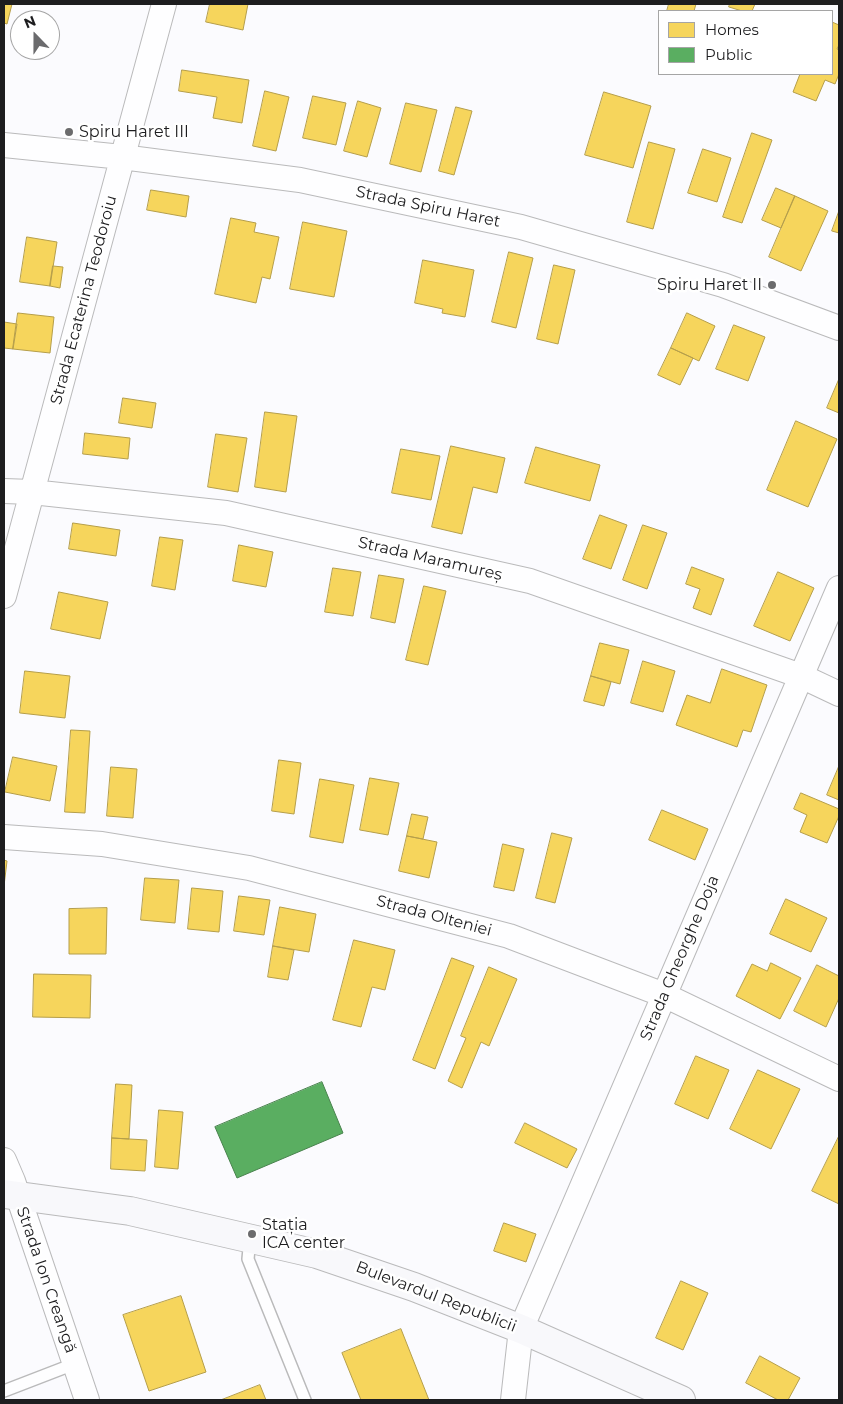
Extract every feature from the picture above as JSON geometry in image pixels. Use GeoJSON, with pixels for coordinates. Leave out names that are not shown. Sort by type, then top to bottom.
{"type":"FeatureCollection","features":[{"type":"Feature","properties":{"kind":"main road","name":"Bulevardul Republicii"},"geometry":{"type":"LineString","coordinates":[[11,1194],[130,1211],[317,1254],[405,1284],[521,1329],[681,1400]]}},
{"type":"Feature","properties":{"kind":"street","name":"Strada Ecaterina Teodoroiu"},"geometry":{"type":"LineString","coordinates":[[4,596],[164,4]]}},
{"type":"Feature","properties":{"kind":"street","name":"Strada Spiru Haret"},"geometry":{"type":"LineString","coordinates":[[4,145],[122,157],[300,180],[521,227],[723,285],[839,328]]}},
{"type":"Feature","properties":{"kind":"street","name":"Strada Maramureș"},"geometry":{"type":"LineString","coordinates":[[4,491],[32,492],[226,513],[530,581],[801,676],[839,694]]}},
{"type":"Feature","properties":{"kind":"street","name":"Strada Gheorghe Doja"},"geometry":{"type":"LineString","coordinates":[[513,1400],[521,1329],[839,588]]}},
{"type":"Feature","properties":{"kind":"street","name":"Strada Olteniei"},"geometry":{"type":"LineString","coordinates":[[4,837],[102,844],[249,868],[509,936],[664,994],[839,1079]]}},
{"type":"Feature","properties":{"kind":"street","name":"Strada Ion Creangă"},"geometry":{"type":"LineString","coordinates":[[4,1160],[11,1194],[87,1400]]}},
{"type":"Feature","properties":{"kind":"lane"},"geometry":{"type":"LineString","coordinates":[[250,1238],[248,1259],[305,1400]]}},
{"type":"Feature","properties":{"kind":"lane"},"geometry":{"type":"LineString","coordinates":[[4,1391],[74,1364]]}},
{"type":"Feature","properties":{"kind":"building: Homes"},"geometry":{"type":"Polygon","coordinates":[[[4,4],[12,4],[7,24],[4,23],[4,4]]]}},
{"type":"Feature","properties":{"kind":"building: Homes"},"geometry":{"type":"Polygon","coordinates":[[[210,4],[248,4],[243,30],[206,22],[210,4]]]}},
{"type":"Feature","properties":{"kind":"building: Homes"},"geometry":{"type":"Polygon","coordinates":[[[669,4],[696,4],[694,10],[667,10],[669,4]]]}},
{"type":"Feature","properties":{"kind":"building: Homes"},"geometry":{"type":"Polygon","coordinates":[[[730,4],[755,4],[752,10],[739,10],[729,7],[730,4]]]}},
{"type":"Feature","properties":{"kind":"building: Homes"},"geometry":{"type":"Polygon","coordinates":[[[833,22],[839,25],[839,45],[837,49],[839,50],[839,74],[835,84],[825,80],[816,101],[793,92],[800,75],[833,75],[833,22]]]}},
{"type":"Feature","properties":{"kind":"building: Homes"},"geometry":{"type":"Polygon","coordinates":[[[182,70],[249,80],[242,123],[213,118],[217,97],[179,91],[182,70]]]}},
{"type":"Feature","properties":{"kind":"building: Homes"},"geometry":{"type":"Polygon","coordinates":[[[265,91],[289,97],[276,151],[253,146],[265,91]]]}},
{"type":"Feature","properties":{"kind":"building: Homes"},"geometry":{"type":"Polygon","coordinates":[[[604,92],[651,106],[633,168],[585,155],[604,92]]]}},
{"type":"Feature","properties":{"kind":"building: Homes"},"geometry":{"type":"Polygon","coordinates":[[[313,96],[346,103],[336,145],[303,138],[313,96]]]}},
{"type":"Feature","properties":{"kind":"building: Homes"},"geometry":{"type":"Polygon","coordinates":[[[358,101],[381,108],[367,157],[344,151],[358,101]]]}},
{"type":"Feature","properties":{"kind":"building: Homes"},"geometry":{"type":"Polygon","coordinates":[[[406,103],[437,110],[421,172],[390,164],[406,103]]]}},
{"type":"Feature","properties":{"kind":"building: Homes"},"geometry":{"type":"Polygon","coordinates":[[[456,107],[472,111],[454,175],[439,171],[456,107]]]}},
{"type":"Feature","properties":{"kind":"building: Homes"},"geometry":{"type":"Polygon","coordinates":[[[752,133],[772,140],[742,223],[723,217],[752,133]]]}},
{"type":"Feature","properties":{"kind":"building: Homes"},"geometry":{"type":"Polygon","coordinates":[[[649,142],[675,149],[653,229],[627,222],[649,142]]]}},
{"type":"Feature","properties":{"kind":"building: Homes"},"geometry":{"type":"Polygon","coordinates":[[[703,149],[731,158],[717,202],[688,193],[703,149]]]}},
{"type":"Feature","properties":{"kind":"building: Homes"},"geometry":{"type":"Polygon","coordinates":[[[776,188],[795,196],[781,228],[762,220],[776,188]]]}},
{"type":"Feature","properties":{"kind":"building: Homes"},"geometry":{"type":"Polygon","coordinates":[[[151,190],[189,196],[186,217],[147,210],[151,190]]]}},
{"type":"Feature","properties":{"kind":"building: Homes"},"geometry":{"type":"Polygon","coordinates":[[[795,196],[828,211],[801,271],[769,257],[795,196]]]}},
{"type":"Feature","properties":{"kind":"building: Homes"},"geometry":{"type":"Polygon","coordinates":[[[839,211],[839,233],[832,231],[839,211]]]}},
{"type":"Feature","properties":{"kind":"building: Homes"},"geometry":{"type":"Polygon","coordinates":[[[231,218],[256,223],[254,232],[279,237],[270,279],[262,277],[256,303],[215,294],[231,218]]]}},
{"type":"Feature","properties":{"kind":"building: Homes"},"geometry":{"type":"Polygon","coordinates":[[[303,222],[347,231],[334,297],[290,289],[303,222]]]}},
{"type":"Feature","properties":{"kind":"building: Homes"},"geometry":{"type":"Polygon","coordinates":[[[27,237],[57,242],[50,286],[20,282],[27,237]]]}},
{"type":"Feature","properties":{"kind":"building: Homes"},"geometry":{"type":"Polygon","coordinates":[[[509,252],[533,258],[516,328],[492,322],[509,252]]]}},
{"type":"Feature","properties":{"kind":"building: Homes"},"geometry":{"type":"Polygon","coordinates":[[[423,260],[474,270],[465,317],[442,313],[443,309],[415,303],[423,260]]]}},
{"type":"Feature","properties":{"kind":"building: Homes"},"geometry":{"type":"Polygon","coordinates":[[[554,265],[575,270],[558,344],[537,339],[554,265]]]}},
{"type":"Feature","properties":{"kind":"building: Homes"},"geometry":{"type":"Polygon","coordinates":[[[53,266],[63,267],[60,288],[50,286],[53,266]]]}},
{"type":"Feature","properties":{"kind":"building: Homes"},"geometry":{"type":"Polygon","coordinates":[[[18,313],[54,317],[50,353],[13,349],[18,313]]]}},
{"type":"Feature","properties":{"kind":"building: Homes"},"geometry":{"type":"Polygon","coordinates":[[[687,313],[715,326],[699,361],[671,348],[687,313]]]}},
{"type":"Feature","properties":{"kind":"building: Homes"},"geometry":{"type":"Polygon","coordinates":[[[4,322],[17,324],[13,349],[4,348],[4,322]]]}},
{"type":"Feature","properties":{"kind":"building: Homes"},"geometry":{"type":"Polygon","coordinates":[[[734,325],[765,337],[748,381],[716,369],[734,325]]]}},
{"type":"Feature","properties":{"kind":"building: Homes"},"geometry":{"type":"Polygon","coordinates":[[[671,348],[693,358],[680,385],[658,375],[671,348]]]}},
{"type":"Feature","properties":{"kind":"building: Homes"},"geometry":{"type":"Polygon","coordinates":[[[839,379],[839,413],[827,408],[839,379]]]}},
{"type":"Feature","properties":{"kind":"building: Homes"},"geometry":{"type":"Polygon","coordinates":[[[123,398],[156,403],[152,428],[119,423],[123,398]]]}},
{"type":"Feature","properties":{"kind":"building: Homes"},"geometry":{"type":"Polygon","coordinates":[[[265,412],[297,416],[286,492],[255,487],[265,412]]]}},
{"type":"Feature","properties":{"kind":"building: Homes"},"geometry":{"type":"Polygon","coordinates":[[[796,421],[837,439],[808,507],[767,490],[796,421]]]}},
{"type":"Feature","properties":{"kind":"building: Homes"},"geometry":{"type":"Polygon","coordinates":[[[85,433],[130,438],[128,459],[83,454],[85,433]]]}},
{"type":"Feature","properties":{"kind":"building: Homes"},"geometry":{"type":"Polygon","coordinates":[[[216,434],[247,438],[238,492],[208,487],[216,434]]]}},
{"type":"Feature","properties":{"kind":"building: Homes"},"geometry":{"type":"Polygon","coordinates":[[[451,446],[505,458],[497,493],[473,487],[462,534],[432,527],[451,446]]]}},
{"type":"Feature","properties":{"kind":"building: Homes"},"geometry":{"type":"Polygon","coordinates":[[[536,447],[600,465],[590,501],[525,483],[536,447]]]}},
{"type":"Feature","properties":{"kind":"building: Homes"},"geometry":{"type":"Polygon","coordinates":[[[401,449],[440,456],[431,500],[392,493],[401,449]]]}},
{"type":"Feature","properties":{"kind":"building: Homes"},"geometry":{"type":"Polygon","coordinates":[[[600,515],[627,525],[611,569],[583,559],[600,515]]]}},
{"type":"Feature","properties":{"kind":"building: Homes"},"geometry":{"type":"Polygon","coordinates":[[[73,523],[120,530],[116,556],[69,549],[73,523]]]}},
{"type":"Feature","properties":{"kind":"building: Homes"},"geometry":{"type":"Polygon","coordinates":[[[643,525],[667,533],[647,589],[623,580],[643,525]]]}},
{"type":"Feature","properties":{"kind":"building: Homes"},"geometry":{"type":"Polygon","coordinates":[[[160,537],[183,540],[175,590],[152,586],[160,537]]]}},
{"type":"Feature","properties":{"kind":"building: Homes"},"geometry":{"type":"Polygon","coordinates":[[[239,545],[273,552],[266,587],[233,581],[239,545]]]}},
{"type":"Feature","properties":{"kind":"building: Homes"},"geometry":{"type":"Polygon","coordinates":[[[692,567],[724,579],[711,615],[693,608],[700,589],[686,584],[692,567]]]}},
{"type":"Feature","properties":{"kind":"building: Homes"},"geometry":{"type":"Polygon","coordinates":[[[333,568],[361,572],[353,616],[325,612],[333,568]]]}},
{"type":"Feature","properties":{"kind":"building: Homes"},"geometry":{"type":"Polygon","coordinates":[[[778,572],[814,588],[790,641],[754,626],[778,572]]]}},
{"type":"Feature","properties":{"kind":"building: Homes"},"geometry":{"type":"Polygon","coordinates":[[[379,575],[404,579],[395,623],[371,618],[379,575]]]}},
{"type":"Feature","properties":{"kind":"building: Homes"},"geometry":{"type":"Polygon","coordinates":[[[424,586],[446,591],[428,665],[406,660],[424,586]]]}},
{"type":"Feature","properties":{"kind":"building: Homes"},"geometry":{"type":"Polygon","coordinates":[[[59,592],[108,602],[100,639],[51,629],[59,592]]]}},
{"type":"Feature","properties":{"kind":"building: Homes"},"geometry":{"type":"Polygon","coordinates":[[[600,643],[629,650],[620,684],[591,676],[600,643]]]}},
{"type":"Feature","properties":{"kind":"building: Homes"},"geometry":{"type":"Polygon","coordinates":[[[643,661],[675,671],[663,712],[631,703],[643,661]]]}},
{"type":"Feature","properties":{"kind":"building: Homes"},"geometry":{"type":"Polygon","coordinates":[[[722,669],[767,685],[751,732],[743,730],[737,747],[676,725],[687,695],[710,703],[722,669]]]}},
{"type":"Feature","properties":{"kind":"building: Homes"},"geometry":{"type":"Polygon","coordinates":[[[25,671],[70,676],[65,718],[20,713],[25,671]]]}},
{"type":"Feature","properties":{"kind":"building: Homes"},"geometry":{"type":"Polygon","coordinates":[[[591,676],[611,682],[604,706],[584,701],[591,676]]]}},
{"type":"Feature","properties":{"kind":"building: Homes"},"geometry":{"type":"Polygon","coordinates":[[[71,730],[90,731],[85,813],[65,812],[71,730]]]}},
{"type":"Feature","properties":{"kind":"building: Homes"},"geometry":{"type":"Polygon","coordinates":[[[13,757],[57,766],[50,801],[5,792],[13,757]]]}},
{"type":"Feature","properties":{"kind":"building: Homes"},"geometry":{"type":"Polygon","coordinates":[[[279,760],[301,763],[294,814],[272,811],[279,760]]]}},
{"type":"Feature","properties":{"kind":"building: Homes"},"geometry":{"type":"Polygon","coordinates":[[[839,766],[839,800],[827,795],[839,766]]]}},
{"type":"Feature","properties":{"kind":"building: Homes"},"geometry":{"type":"Polygon","coordinates":[[[111,767],[137,769],[133,818],[107,816],[111,767]]]}},
{"type":"Feature","properties":{"kind":"building: Homes"},"geometry":{"type":"Polygon","coordinates":[[[370,778],[399,783],[388,835],[360,830],[370,778]]]}},
{"type":"Feature","properties":{"kind":"building: Homes"},"geometry":{"type":"Polygon","coordinates":[[[320,779],[354,785],[343,843],[310,837],[320,779]]]}},
{"type":"Feature","properties":{"kind":"building: Homes"},"geometry":{"type":"Polygon","coordinates":[[[801,793],[839,809],[839,816],[827,843],[800,832],[807,815],[794,809],[801,793]]]}},
{"type":"Feature","properties":{"kind":"building: Homes"},"geometry":{"type":"Polygon","coordinates":[[[662,810],[708,829],[695,860],[649,840],[662,810]]]}},
{"type":"Feature","properties":{"kind":"building: Homes"},"geometry":{"type":"Polygon","coordinates":[[[412,814],[428,817],[423,839],[407,836],[412,814]]]}},
{"type":"Feature","properties":{"kind":"building: Homes"},"geometry":{"type":"Polygon","coordinates":[[[552,833],[572,838],[555,903],[536,898],[552,833]]]}},
{"type":"Feature","properties":{"kind":"building: Homes"},"geometry":{"type":"Polygon","coordinates":[[[407,836],[437,842],[429,878],[399,871],[407,836]]]}},
{"type":"Feature","properties":{"kind":"building: Homes"},"geometry":{"type":"Polygon","coordinates":[[[503,844],[524,849],[514,891],[494,887],[503,844]]]}},
{"type":"Feature","properties":{"kind":"building: Homes"},"geometry":{"type":"Polygon","coordinates":[[[4,860],[7,861],[4,886],[4,860]]]}},
{"type":"Feature","properties":{"kind":"building: Homes"},"geometry":{"type":"Polygon","coordinates":[[[145,878],[179,880],[175,923],[141,920],[145,878]]]}},
{"type":"Feature","properties":{"kind":"building: Homes"},"geometry":{"type":"Polygon","coordinates":[[[192,888],[223,891],[219,932],[188,929],[192,888]]]}},
{"type":"Feature","properties":{"kind":"building: Homes"},"geometry":{"type":"Polygon","coordinates":[[[239,896],[270,900],[264,935],[234,931],[239,896]]]}},
{"type":"Feature","properties":{"kind":"building: Homes"},"geometry":{"type":"Polygon","coordinates":[[[786,899],[827,918],[811,952],[770,934],[786,899]]]}},
{"type":"Feature","properties":{"kind":"building: Homes"},"geometry":{"type":"Polygon","coordinates":[[[280,907],[316,914],[309,952],[273,946],[280,907]]]}},
{"type":"Feature","properties":{"kind":"building: Homes"},"geometry":{"type":"Polygon","coordinates":[[[107,908],[106,954],[69,954],[69,909],[107,908]]]}},
{"type":"Feature","properties":{"kind":"building: Homes"},"geometry":{"type":"Polygon","coordinates":[[[354,940],[395,950],[385,990],[372,987],[361,1027],[333,1020],[354,940]]]}},
{"type":"Feature","properties":{"kind":"building: Homes"},"geometry":{"type":"Polygon","coordinates":[[[273,946],[294,950],[288,980],[268,977],[273,946]]]}},
{"type":"Feature","properties":{"kind":"building: Homes"},"geometry":{"type":"Polygon","coordinates":[[[452,958],[474,966],[435,1069],[413,1060],[452,958]]]}},
{"type":"Feature","properties":{"kind":"building: Homes"},"geometry":{"type":"Polygon","coordinates":[[[771,963],[801,978],[780,1019],[736,996],[752,964],[767,971],[771,963]]]}},
{"type":"Feature","properties":{"kind":"building: Homes"},"geometry":{"type":"Polygon","coordinates":[[[817,965],[839,976],[839,998],[826,1027],[794,1011],[817,965]]]}},
{"type":"Feature","properties":{"kind":"building: Homes"},"geometry":{"type":"Polygon","coordinates":[[[489,967],[517,979],[489,1046],[481,1042],[462,1088],[448,1081],[466,1038],[461,1036],[489,967]]]}},
{"type":"Feature","properties":{"kind":"building: Homes"},"geometry":{"type":"Polygon","coordinates":[[[34,974],[91,975],[90,1018],[33,1017],[34,974]]]}},
{"type":"Feature","properties":{"kind":"building: Homes"},"geometry":{"type":"Polygon","coordinates":[[[696,1056],[729,1070],[708,1119],[675,1104],[696,1056]]]}},
{"type":"Feature","properties":{"kind":"building: Homes"},"geometry":{"type":"Polygon","coordinates":[[[758,1070],[800,1089],[771,1149],[730,1129],[758,1070]]]}},
{"type":"Feature","properties":{"kind":"building: Homes"},"geometry":{"type":"Polygon","coordinates":[[[116,1084],[132,1085],[129,1139],[112,1138],[116,1084]]]}},
{"type":"Feature","properties":{"kind":"building: Homes"},"geometry":{"type":"Polygon","coordinates":[[[159,1110],[183,1112],[178,1169],[155,1167],[159,1110]]]}},
{"type":"Feature","properties":{"kind":"building: Homes"},"geometry":{"type":"Polygon","coordinates":[[[525,1123],[577,1149],[567,1168],[515,1143],[525,1123]]]}},
{"type":"Feature","properties":{"kind":"building: Homes"},"geometry":{"type":"Polygon","coordinates":[[[839,1136],[839,1204],[812,1191],[839,1136]]]}},
{"type":"Feature","properties":{"kind":"building: Homes"},"geometry":{"type":"Polygon","coordinates":[[[112,1138],[147,1140],[145,1171],[111,1169],[112,1138]]]}},
{"type":"Feature","properties":{"kind":"building: Homes"},"geometry":{"type":"Polygon","coordinates":[[[504,1223],[536,1234],[526,1262],[494,1251],[504,1223]]]}},
{"type":"Feature","properties":{"kind":"building: Homes"},"geometry":{"type":"Polygon","coordinates":[[[681,1281],[708,1293],[683,1350],[656,1338],[681,1281]]]}},
{"type":"Feature","properties":{"kind":"building: Homes"},"geometry":{"type":"Polygon","coordinates":[[[181,1296],[206,1372],[149,1391],[123,1315],[181,1296]]]}},
{"type":"Feature","properties":{"kind":"building: Homes"},"geometry":{"type":"Polygon","coordinates":[[[401,1329],[429,1400],[361,1400],[342,1353],[401,1329]]]}},
{"type":"Feature","properties":{"kind":"building: Homes"},"geometry":{"type":"Polygon","coordinates":[[[760,1356],[800,1378],[788,1400],[778,1400],[746,1383],[760,1356]]]}},
{"type":"Feature","properties":{"kind":"building: Homes"},"geometry":{"type":"Polygon","coordinates":[[[260,1385],[266,1400],[221,1400],[260,1385]]]}},
{"type":"Feature","properties":{"kind":"building: Public"},"geometry":{"type":"Polygon","coordinates":[[[322,1082],[343,1133],[237,1178],[215,1127],[322,1082]]]}},
{"type":"Feature","properties":{"kind":"place","name":"Spiru Haret III"},"geometry":{"type":"Point","coordinates":[69,132]}},
{"type":"Feature","properties":{"kind":"place","name":"Spiru Haret II"},"geometry":{"type":"Point","coordinates":[772,285]}},
{"type":"Feature","properties":{"kind":"place","name":"Stația ICA center"},"geometry":{"type":"Point","coordinates":[252,1234]}}]}
